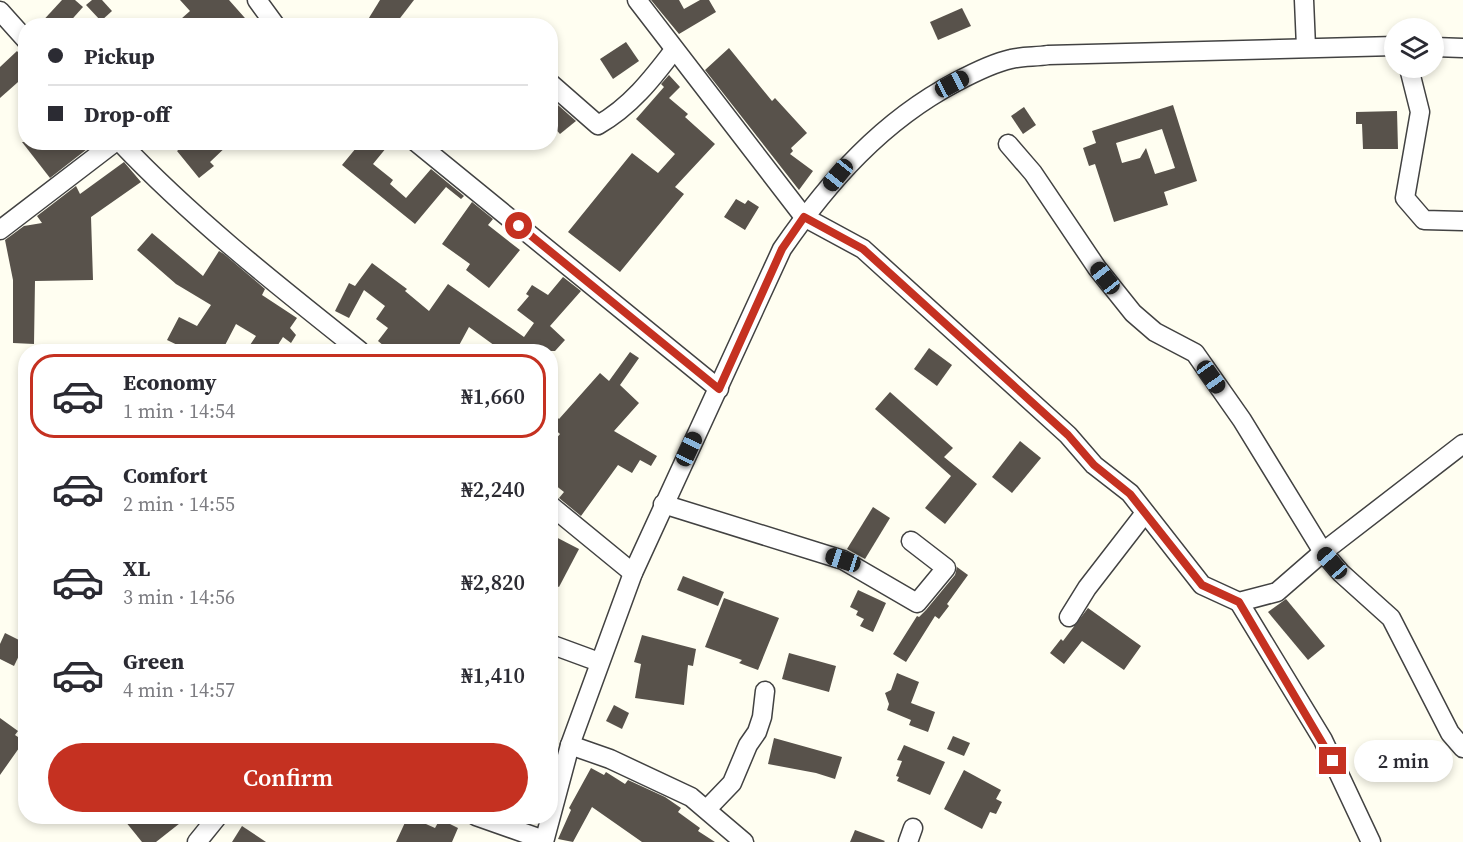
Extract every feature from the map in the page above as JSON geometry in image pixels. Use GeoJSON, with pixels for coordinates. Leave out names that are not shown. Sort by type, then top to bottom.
{"type":"FeatureCollection","features":[{"type":"Feature","properties":{"kind":"street"},"geometry":{"type":"LineString","coordinates":[[257,0],[270,18]]}},
{"type":"Feature","properties":{"kind":"street"},"geometry":{"type":"LineString","coordinates":[[637,0],[804,217],[863,249],[1068,435],[1094,465],[1130,494],[1202,585],[1239,602],[1323,740],[1371,842]]}},
{"type":"Feature","properties":{"kind":"street"},"geometry":{"type":"LineString","coordinates":[[1304,0],[1306,47]]}},
{"type":"Feature","properties":{"kind":"street"},"geometry":{"type":"LineString","coordinates":[[0,11],[18,31]]}},
{"type":"Feature","properties":{"kind":"street"},"geometry":{"type":"LineString","coordinates":[[558,789],[570,745],[633,573],[782,249],[804,217],[850,161],[893,122],[933,94],[970,75],[1011,59],[1306,47],[1384,46]]}},
{"type":"Feature","properties":{"kind":"street"},"geometry":{"type":"LineString","coordinates":[[1444,47],[1463,48]]}},
{"type":"Feature","properties":{"kind":"street"},"geometry":{"type":"LineString","coordinates":[[558,90],[598,124],[616,115],[647,84],[674,50]]}},
{"type":"Feature","properties":{"kind":"street"},"geometry":{"type":"LineString","coordinates":[[1412,78],[1420,112],[1406,198],[1424,220],[1463,221]]}},
{"type":"Feature","properties":{"kind":"street"},"geometry":{"type":"LineString","coordinates":[[1008,144],[1033,173],[1097,268],[1133,313],[1155,332],[1195,353],[1242,420],[1323,552],[1341,573],[1390,618],[1450,733],[1463,748]]}},
{"type":"Feature","properties":{"kind":"street"},"geometry":{"type":"LineString","coordinates":[[0,230],[105,150]]}},
{"type":"Feature","properties":{"kind":"street"},"geometry":{"type":"LineString","coordinates":[[128,150],[172,195],[252,265],[351,344]]}},
{"type":"Feature","properties":{"kind":"street"},"geometry":{"type":"LineString","coordinates":[[426,150],[719,389]]}},
{"type":"Feature","properties":{"kind":"street"},"geometry":{"type":"LineString","coordinates":[[1239,602],[1277,592],[1323,552],[1463,444]]}},
{"type":"Feature","properties":{"kind":"street"},"geometry":{"type":"LineString","coordinates":[[663,504],[843,560],[917,603],[946,568],[911,541]]}},
{"type":"Feature","properties":{"kind":"street"},"geometry":{"type":"LineString","coordinates":[[558,512],[633,573]]}},
{"type":"Feature","properties":{"kind":"street"},"geometry":{"type":"LineString","coordinates":[[1070,617],[1087,588],[1145,513]]}},
{"type":"Feature","properties":{"kind":"street"},"geometry":{"type":"LineString","coordinates":[[558,647],[599,662]]}},
{"type":"Feature","properties":{"kind":"street"},"geometry":{"type":"LineString","coordinates":[[707,809],[732,783],[757,732],[762,717],[765,691]]}},
{"type":"Feature","properties":{"kind":"street"},"geometry":{"type":"LineString","coordinates":[[570,745],[651,777],[691,797],[744,842]]}},
{"type":"Feature","properties":{"kind":"street"},"geometry":{"type":"LineString","coordinates":[[198,842],[212,824]]}},
{"type":"Feature","properties":{"kind":"street"},"geometry":{"type":"LineString","coordinates":[[498,824],[544,841],[549,824]]}},
{"type":"Feature","properties":{"kind":"building"},"geometry":{"type":"Polygon","coordinates":[[[62,0],[75,0],[83,7],[73,18],[45,18],[62,0]]]}},
{"type":"Feature","properties":{"kind":"building"},"geometry":{"type":"Polygon","coordinates":[[[92,0],[102,0],[112,11],[104,18],[98,18],[86,5],[92,0]]]}},
{"type":"Feature","properties":{"kind":"building"},"geometry":{"type":"Polygon","coordinates":[[[180,0],[229,0],[245,18],[182,18],[190,11],[180,0]]]}},
{"type":"Feature","properties":{"kind":"building"},"geometry":{"type":"Polygon","coordinates":[[[380,0],[414,0],[400,18],[369,18],[380,0]]]}},
{"type":"Feature","properties":{"kind":"building"},"geometry":{"type":"Polygon","coordinates":[[[651,0],[679,0],[684,9],[700,0],[709,0],[716,12],[679,34],[651,0]]]}},
{"type":"Feature","properties":{"kind":"building"},"geometry":{"type":"Polygon","coordinates":[[[962,8],[971,26],[938,40],[930,22],[962,8]]]}},
{"type":"Feature","properties":{"kind":"building"},"geometry":{"type":"Polygon","coordinates":[[[626,42],[639,61],[613,79],[600,59],[626,42]]]}},
{"type":"Feature","properties":{"kind":"building"},"geometry":{"type":"Polygon","coordinates":[[[729,48],[772,101],[775,98],[807,133],[791,148],[793,151],[790,154],[813,171],[799,190],[705,70],[729,48]]]}},
{"type":"Feature","properties":{"kind":"building"},"geometry":{"type":"Polygon","coordinates":[[[18,52],[18,82],[0,98],[0,67],[18,52]]]}},
{"type":"Feature","properties":{"kind":"building"},"geometry":{"type":"Polygon","coordinates":[[[669,75],[680,87],[669,98],[688,114],[685,117],[715,144],[675,187],[684,194],[620,272],[568,232],[632,153],[658,173],[675,154],[636,119],[664,87],[661,84],[669,75]]]}},
{"type":"Feature","properties":{"kind":"building"},"geometry":{"type":"Polygon","coordinates":[[[558,105],[576,121],[560,134],[558,132],[558,105]]]}},
{"type":"Feature","properties":{"kind":"building"},"geometry":{"type":"Polygon","coordinates":[[[1173,105],[1197,181],[1164,192],[1168,205],[1114,222],[1095,164],[1089,166],[1083,148],[1096,143],[1092,131],[1173,105]],[[1162,129],[1116,143],[1122,163],[1140,158],[1146,148],[1155,174],[1175,168],[1162,129]]]}},
{"type":"Feature","properties":{"kind":"building"},"geometry":{"type":"Polygon","coordinates":[[[1024,107],[1036,125],[1023,134],[1011,116],[1024,107]]]}},
{"type":"Feature","properties":{"kind":"building"},"geometry":{"type":"Polygon","coordinates":[[[1397,111],[1398,149],[1363,149],[1362,124],[1356,124],[1356,112],[1397,111]]]}},
{"type":"Feature","properties":{"kind":"building"},"geometry":{"type":"Polygon","coordinates":[[[28,150],[86,150],[50,178],[28,150]]]}},
{"type":"Feature","properties":{"kind":"building"},"geometry":{"type":"Polygon","coordinates":[[[223,150],[210,162],[214,166],[199,178],[177,151],[223,150]]]}},
{"type":"Feature","properties":{"kind":"building"},"geometry":{"type":"Polygon","coordinates":[[[354,150],[384,150],[373,164],[393,180],[390,184],[406,198],[431,169],[464,196],[461,199],[446,187],[415,224],[342,165],[354,150]]]}},
{"type":"Feature","properties":{"kind":"building"},"geometry":{"type":"Polygon","coordinates":[[[124,162],[141,182],[91,217],[93,280],[35,281],[34,344],[13,343],[13,280],[5,240],[24,226],[42,223],[37,216],[76,186],[80,194],[124,162]]]}},
{"type":"Feature","properties":{"kind":"building"},"geometry":{"type":"Polygon","coordinates":[[[736,199],[745,204],[748,200],[759,207],[745,230],[724,217],[736,199]]]}},
{"type":"Feature","properties":{"kind":"building"},"geometry":{"type":"Polygon","coordinates":[[[472,202],[493,219],[488,225],[520,250],[489,288],[466,270],[470,264],[442,244],[472,202]]]}},
{"type":"Feature","properties":{"kind":"building"},"geometry":{"type":"Polygon","coordinates":[[[152,233],[203,276],[219,251],[265,289],[262,295],[297,318],[290,328],[296,335],[291,343],[283,337],[278,344],[251,344],[256,336],[236,324],[226,344],[175,344],[167,340],[179,317],[197,326],[211,305],[176,284],[137,250],[152,233]]]}},
{"type":"Feature","properties":{"kind":"building"},"geometry":{"type":"Polygon","coordinates":[[[372,263],[407,289],[405,291],[429,311],[448,284],[524,337],[534,323],[517,310],[529,296],[526,294],[532,285],[548,295],[563,277],[581,291],[550,326],[565,340],[558,348],[558,344],[492,344],[469,327],[460,344],[382,344],[378,341],[388,328],[376,319],[385,306],[364,290],[349,318],[335,311],[349,283],[355,286],[372,263]]]}},
{"type":"Feature","properties":{"kind":"building"},"geometry":{"type":"Polygon","coordinates":[[[929,348],[952,365],[937,386],[914,369],[929,348]]]}},
{"type":"Feature","properties":{"kind":"building"},"geometry":{"type":"Polygon","coordinates":[[[630,352],[639,358],[620,385],[639,403],[614,431],[657,456],[651,466],[640,460],[632,473],[618,465],[581,516],[559,498],[564,492],[558,487],[558,436],[560,434],[558,418],[600,373],[609,381],[630,352]]]}},
{"type":"Feature","properties":{"kind":"building"},"geometry":{"type":"Polygon","coordinates":[[[890,392],[953,448],[944,457],[977,484],[945,524],[925,508],[951,476],[875,409],[890,392]]]}},
{"type":"Feature","properties":{"kind":"building"},"geometry":{"type":"Polygon","coordinates":[[[1020,441],[1041,458],[1012,493],[992,477],[1020,441]]]}},
{"type":"Feature","properties":{"kind":"building"},"geometry":{"type":"Polygon","coordinates":[[[873,507],[890,518],[865,559],[847,549],[873,507]]]}},
{"type":"Feature","properties":{"kind":"building"},"geometry":{"type":"Polygon","coordinates":[[[558,538],[579,549],[558,587],[558,538]]]}},
{"type":"Feature","properties":{"kind":"building"},"geometry":{"type":"Polygon","coordinates":[[[957,567],[968,575],[947,604],[949,606],[939,619],[935,616],[906,662],[893,654],[917,616],[919,617],[926,610],[955,575],[957,567]]]}},
{"type":"Feature","properties":{"kind":"building"},"geometry":{"type":"Polygon","coordinates":[[[683,576],[724,592],[718,606],[677,590],[683,576]]]}},
{"type":"Feature","properties":{"kind":"building"},"geometry":{"type":"Polygon","coordinates":[[[858,590],[886,603],[873,632],[860,626],[864,619],[856,615],[858,611],[850,607],[858,590]]]}},
{"type":"Feature","properties":{"kind":"building"},"geometry":{"type":"Polygon","coordinates":[[[724,598],[779,618],[758,670],[739,663],[742,660],[705,647],[724,598]]]}},
{"type":"Feature","properties":{"kind":"building"},"geometry":{"type":"Polygon","coordinates":[[[1286,599],[1325,646],[1308,660],[1268,612],[1286,599]]]}},
{"type":"Feature","properties":{"kind":"building"},"geometry":{"type":"Polygon","coordinates":[[[1088,608],[1141,646],[1124,670],[1082,641],[1064,664],[1050,653],[1061,639],[1063,641],[1088,608]]]}},
{"type":"Feature","properties":{"kind":"building"},"geometry":{"type":"Polygon","coordinates":[[[5,633],[18,640],[18,658],[14,666],[0,659],[0,644],[5,633]]]}},
{"type":"Feature","properties":{"kind":"building"},"geometry":{"type":"Polygon","coordinates":[[[642,635],[696,649],[693,666],[688,665],[684,705],[635,698],[641,664],[634,662],[642,635]]]}},
{"type":"Feature","properties":{"kind":"building"},"geometry":{"type":"Polygon","coordinates":[[[789,653],[836,666],[829,692],[782,679],[789,653]]]}},
{"type":"Feature","properties":{"kind":"building"},"geometry":{"type":"Polygon","coordinates":[[[897,673],[919,682],[911,703],[935,712],[928,732],[909,725],[911,720],[887,710],[889,704],[885,693],[891,690],[897,673]]]}},
{"type":"Feature","properties":{"kind":"building"},"geometry":{"type":"Polygon","coordinates":[[[614,705],[629,713],[622,729],[606,721],[614,705]]]}},
{"type":"Feature","properties":{"kind":"building"},"geometry":{"type":"Polygon","coordinates":[[[0,718],[18,731],[15,735],[18,737],[18,750],[0,775],[0,718]]]}},
{"type":"Feature","properties":{"kind":"building"},"geometry":{"type":"Polygon","coordinates":[[[953,736],[970,743],[964,756],[947,749],[953,736]]]}},
{"type":"Feature","properties":{"kind":"building"},"geometry":{"type":"Polygon","coordinates":[[[774,738],[842,757],[835,779],[768,764],[774,738]]]}},
{"type":"Feature","properties":{"kind":"building"},"geometry":{"type":"Polygon","coordinates":[[[904,745],[945,762],[930,795],[897,781],[899,777],[896,776],[902,761],[897,760],[904,745]]]}},
{"type":"Feature","properties":{"kind":"building"},"geometry":{"type":"Polygon","coordinates":[[[591,768],[604,775],[606,772],[625,784],[628,780],[665,797],[681,808],[678,812],[700,828],[698,831],[715,842],[642,842],[592,807],[573,842],[558,839],[571,810],[569,808],[591,768]]]}},
{"type":"Feature","properties":{"kind":"building"},"geometry":{"type":"Polygon","coordinates":[[[964,770],[1001,790],[996,799],[1002,802],[996,814],[990,812],[982,829],[944,809],[964,770]]]}},
{"type":"Feature","properties":{"kind":"building"},"geometry":{"type":"Polygon","coordinates":[[[127,824],[179,824],[156,842],[142,842],[127,824]]]}},
{"type":"Feature","properties":{"kind":"building"},"geometry":{"type":"Polygon","coordinates":[[[404,824],[426,824],[435,828],[437,824],[450,824],[458,828],[452,842],[396,842],[404,824]]]}},
{"type":"Feature","properties":{"kind":"building"},"geometry":{"type":"Polygon","coordinates":[[[242,826],[266,842],[232,842],[242,826]]]}},
{"type":"Feature","properties":{"kind":"building"},"geometry":{"type":"Polygon","coordinates":[[[855,830],[885,841],[850,842],[855,830]]]}},
{"type":"Feature","properties":{"kind":"route"},"geometry":{"type":"LineString","coordinates":[[519,226],[719,389],[782,249],[804,217],[863,249],[1068,435],[1094,465],[1130,494],[1202,585],[1239,602],[1323,740],[1333,761]]}}]}
